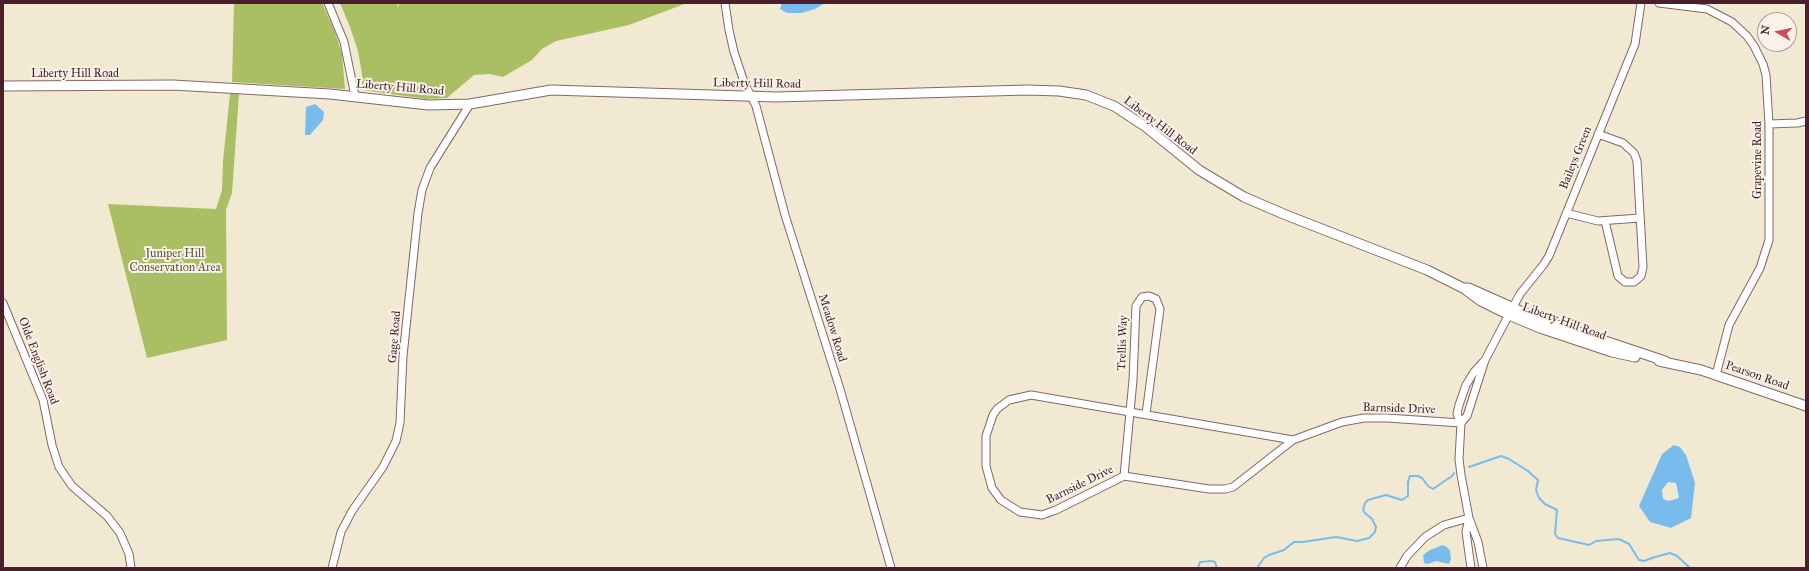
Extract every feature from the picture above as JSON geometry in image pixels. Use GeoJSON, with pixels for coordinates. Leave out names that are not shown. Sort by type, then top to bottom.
{"type":"FeatureCollection","features":[{"type":"Feature","properties":{"kind":"street"},"geometry":{"type":"LineString","coordinates":[[328,3],[344,42],[355,96]]}},
{"type":"Feature","properties":{"kind":"street","name":"Meadow Road"},"geometry":{"type":"LineString","coordinates":[[725,3],[728,30],[734,52],[744,82],[756,106],[786,215],[840,389],[891,568]]}},
{"type":"Feature","properties":{"kind":"street","name":"Baileys Green"},"geometry":{"type":"LineString","coordinates":[[1485,360],[1520,294],[1544,264],[1634,44],[1641,3]]}},
{"type":"Feature","properties":{"kind":"street","name":"Grapevine Road"},"geometry":{"type":"LineString","coordinates":[[1659,3],[1700,8],[1714,12],[1732,22],[1747,36],[1757,52],[1765,70],[1767,82],[1769,124],[1769,230],[1767,250],[1760,268],[1730,321],[1716,375]]}},
{"type":"Feature","properties":{"kind":"street","name":"Liberty Hill Road"},"geometry":{"type":"LineString","coordinates":[[3,86],[172,85],[355,96],[428,105],[470,104],[551,90],[776,97],[1027,90],[1059,91],[1086,95],[1114,106],[1146,127],[1199,170],[1244,198],[1286,216],[1392,256],[1463,288],[1481,301],[1510,312],[1540,328],[1612,352],[1665,361],[1701,370]]}},
{"type":"Feature","properties":{"kind":"street","name":"Gage Road"},"geometry":{"type":"LineString","coordinates":[[332,568],[341,532],[352,511],[383,467],[396,441],[400,423],[403,356],[418,213],[422,190],[433,164],[470,104]]}},
{"type":"Feature","properties":{"kind":"street"},"geometry":{"type":"LineString","coordinates":[[1769,124],[1797,123],[1806,121]]}},
{"type":"Feature","properties":{"kind":"street"},"geometry":{"type":"LineString","coordinates":[[1598,134],[1617,140],[1630,148],[1634,153],[1638,167],[1643,272],[1638,280],[1630,282],[1621,279],[1617,272],[1605,221]]}},
{"type":"Feature","properties":{"kind":"street"},"geometry":{"type":"LineString","coordinates":[[1566,213],[1589,220],[1605,221],[1640,218]]}},
{"type":"Feature","properties":{"kind":"street","name":"Trellis Way"},"geometry":{"type":"LineString","coordinates":[[1124,476],[1134,368],[1136,306],[1142,297],[1149,296],[1156,299],[1160,309],[1146,414]]}},
{"type":"Feature","properties":{"kind":"street","name":"Olde English Road"},"geometry":{"type":"LineString","coordinates":[[3,303],[43,400],[52,445],[59,467],[72,486],[107,516],[120,534],[129,554],[132,568]]}},
{"type":"Feature","properties":{"kind":"street"},"geometry":{"type":"LineString","coordinates":[[1461,423],[1467,416],[1485,360]]}},
{"type":"Feature","properties":{"kind":"street"},"geometry":{"type":"LineString","coordinates":[[1482,568],[1475,531],[1469,518],[1459,459],[1461,423],[1457,414],[1461,396],[1474,372],[1485,360]]}},
{"type":"Feature","properties":{"kind":"street","name":"Pearson Road"},"geometry":{"type":"LineString","coordinates":[[1701,370],[1806,406]]}},
{"type":"Feature","properties":{"kind":"street","name":"Barnside Drive"},"geometry":{"type":"LineString","coordinates":[[1293,440],[1039,395],[1024,396],[1009,400],[997,409],[989,422],[986,436],[986,466],[992,488],[1007,505],[1027,514],[1042,514],[1056,510],[1124,476],[1209,489],[1225,489],[1239,483],[1293,440],[1327,426],[1364,418],[1461,423]]}},
{"type":"Feature","properties":{"kind":"street"},"geometry":{"type":"LineString","coordinates":[[1400,568],[1416,545],[1430,534],[1444,525],[1469,518]]}},
{"type":"Feature","properties":{"kind":"street"},"geometry":{"type":"LineString","coordinates":[[1469,518],[1466,532],[1471,568]]}},
{"type":"Feature","properties":{"kind":"green space"},"geometry":{"type":"Polygon","coordinates":[[[234,3],[322,3],[335,32],[342,54],[345,89],[232,82],[234,3]]]}},
{"type":"Feature","properties":{"kind":"green space"},"geometry":{"type":"Polygon","coordinates":[[[340,3],[397,3],[398,8],[399,3],[687,3],[629,25],[556,41],[542,49],[532,60],[503,77],[490,74],[474,75],[447,98],[426,99],[362,90],[362,74],[358,51],[340,3]]]}},
{"type":"Feature","properties":{"kind":"green space","name":"Juniper Hill Conservation Area"},"geometry":{"type":"Polygon","coordinates":[[[230,94],[239,94],[232,193],[226,210],[227,340],[147,358],[108,204],[216,209],[222,190],[223,161],[230,94]]]}},
{"type":"Feature","properties":{"kind":"water"},"geometry":{"type":"Polygon","coordinates":[[[782,3],[825,3],[815,9],[802,13],[787,13],[780,9],[782,3]]]}},
{"type":"Feature","properties":{"kind":"water"},"geometry":{"type":"Polygon","coordinates":[[[315,104],[324,112],[323,120],[310,135],[305,135],[306,107],[315,104]]]}},
{"type":"Feature","properties":{"kind":"water"},"geometry":{"type":"Polygon","coordinates":[[[1674,445],[1680,447],[1686,455],[1695,483],[1691,518],[1671,528],[1650,522],[1639,506],[1662,454],[1674,445]],[[1668,482],[1662,490],[1663,499],[1669,501],[1679,498],[1676,483],[1668,482]]]}},
{"type":"Feature","properties":{"kind":"water"},"geometry":{"type":"Polygon","coordinates":[[[1443,545],[1450,551],[1451,559],[1449,564],[1436,561],[1428,564],[1424,563],[1423,555],[1430,550],[1443,545]]]}},
{"type":"Feature","properties":{"kind":"waterway"},"geometry":{"type":"LineString","coordinates":[[1469,467],[1501,456],[1509,459],[1528,471],[1538,480],[1536,490],[1539,498],[1545,504],[1557,510],[1555,534],[1558,538],[1589,545],[1596,541],[1619,539],[1629,544],[1639,560],[1644,561],[1670,553],[1677,556],[1690,568]]}},
{"type":"Feature","properties":{"kind":"waterway"},"geometry":{"type":"LineString","coordinates":[[1257,568],[1264,558],[1284,550],[1294,542],[1336,537],[1357,541],[1369,538],[1375,532],[1376,527],[1372,519],[1363,510],[1365,503],[1368,500],[1386,495],[1402,500],[1408,496],[1408,482],[1410,476],[1418,476],[1422,478],[1428,486],[1433,489],[1454,473]]}},
{"type":"Feature","properties":{"kind":"waterway"},"geometry":{"type":"LineString","coordinates":[[1198,568],[1200,562],[1211,561],[1215,562],[1217,568]]}}]}
